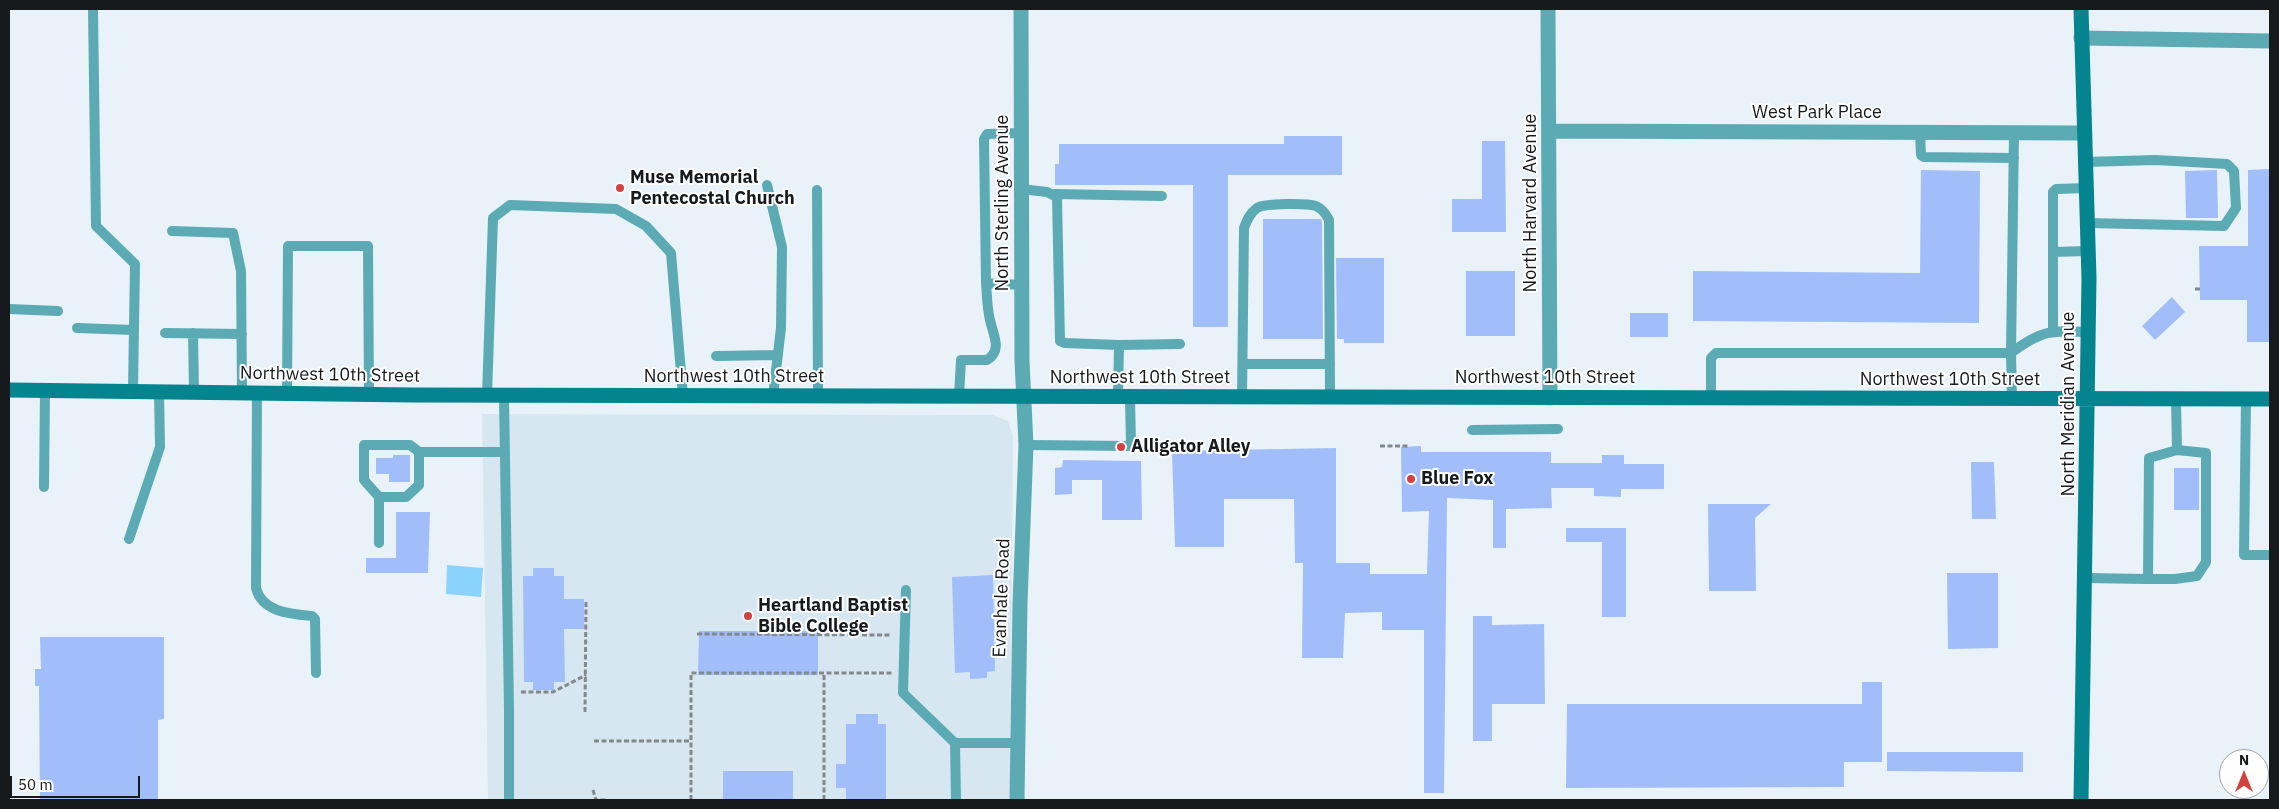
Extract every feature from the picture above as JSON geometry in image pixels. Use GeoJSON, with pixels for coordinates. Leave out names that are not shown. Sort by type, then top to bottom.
{"type":"FeatureCollection","features":[{"type":"Feature","properties":{"kind":"main road","name":"North Meridian Avenue"},"geometry":{"type":"LineString","coordinates":[[2081,9],[2088,250],[2081,800]]}},
{"type":"Feature","properties":{"kind":"main road","name":"Northwest 10th Street"},"geometry":{"type":"LineString","coordinates":[[9,390],[133,390],[487,396],[2270,399]]}},
{"type":"Feature","properties":{"kind":"street","name":"North Sterling Avenue"},"geometry":{"type":"LineString","coordinates":[[1021,9],[1024,396]]}},
{"type":"Feature","properties":{"kind":"street","name":"North Harvard Avenue"},"geometry":{"type":"LineString","coordinates":[[1548,9],[1550,398]]}},
{"type":"Feature","properties":{"kind":"street"},"geometry":{"type":"LineString","coordinates":[[2081,38],[2270,41]]}},
{"type":"Feature","properties":{"kind":"street","name":"West Park Place"},"geometry":{"type":"LineString","coordinates":[[1549,131],[2084,133]]}},
{"type":"Feature","properties":{"kind":"street","name":"Evanhale Road"},"geometry":{"type":"LineString","coordinates":[[1017,800],[1020,603],[1026,445],[1024,396]]}},
{"type":"Feature","properties":{"kind":"lane"},"geometry":{"type":"LineString","coordinates":[[93,9],[96,226],[135,264],[133,390]]}},
{"type":"Feature","properties":{"kind":"lane"},"geometry":{"type":"LineString","coordinates":[[1920,132],[1921,155],[1924,157],[2014,158]]}},
{"type":"Feature","properties":{"kind":"lane"},"geometry":{"type":"LineString","coordinates":[[959,396],[961,360],[987,360],[996,351],[996,338],[990,321],[986,283],[984,135],[1022,133]]}},
{"type":"Feature","properties":{"kind":"lane"},"geometry":{"type":"LineString","coordinates":[[2012,399],[2014,133]]}},
{"type":"Feature","properties":{"kind":"lane"},"geometry":{"type":"LineString","coordinates":[[2085,162],[2156,160],[2227,164],[2234,170],[2236,208],[2224,226],[2087,223]]}},
{"type":"Feature","properties":{"kind":"lane"},"geometry":{"type":"LineString","coordinates":[[767,185],[782,247],[778,355],[774,396]]}},
{"type":"Feature","properties":{"kind":"lane"},"geometry":{"type":"LineString","coordinates":[[2053,330],[2053,192],[2056,188],[2086,188]]}},
{"type":"Feature","properties":{"kind":"lane"},"geometry":{"type":"LineString","coordinates":[[1022,189],[1055,194],[1162,196]]}},
{"type":"Feature","properties":{"kind":"lane"},"geometry":{"type":"LineString","coordinates":[[817,190],[818,396]]}},
{"type":"Feature","properties":{"kind":"lane"},"geometry":{"type":"LineString","coordinates":[[1055,194],[1058,238],[1059,338],[1065,343],[1119,345],[1180,344]]}},
{"type":"Feature","properties":{"kind":"lane"},"geometry":{"type":"LineString","coordinates":[[487,396],[493,218],[510,205],[616,209],[646,226],[671,253],[683,396]]}},
{"type":"Feature","properties":{"kind":"lane"},"geometry":{"type":"LineString","coordinates":[[1242,397],[1244,228],[1250,214],[1258,207],[1271,205],[1315,206],[1324,210],[1329,220],[1330,397]]}},
{"type":"Feature","properties":{"kind":"lane"},"geometry":{"type":"LineString","coordinates":[[172,231],[233,233],[242,271],[242,334],[250,393],[256,588],[258,598],[268,606],[286,613],[312,616],[315,619],[316,672]]}},
{"type":"Feature","properties":{"kind":"lane"},"geometry":{"type":"LineString","coordinates":[[287,393],[288,246],[368,246],[369,395]]}},
{"type":"Feature","properties":{"kind":"lane"},"geometry":{"type":"LineString","coordinates":[[2053,252],[2088,250]]}},
{"type":"Feature","properties":{"kind":"lane"},"geometry":{"type":"LineString","coordinates":[[986,283],[1022,285]]}},
{"type":"Feature","properties":{"kind":"lane"},"geometry":{"type":"LineString","coordinates":[[9,308],[58,311]]}},
{"type":"Feature","properties":{"kind":"lane"},"geometry":{"type":"LineString","coordinates":[[77,328],[134,330]]}},
{"type":"Feature","properties":{"kind":"lane"},"geometry":{"type":"LineString","coordinates":[[1711,397],[1711,358],[1716,353],[2012,353],[2030,338],[2053,330],[2088,332]]}},
{"type":"Feature","properties":{"kind":"lane"},"geometry":{"type":"LineString","coordinates":[[165,333],[242,334]]}},
{"type":"Feature","properties":{"kind":"lane"},"geometry":{"type":"LineString","coordinates":[[193,333],[194,392]]}},
{"type":"Feature","properties":{"kind":"lane"},"geometry":{"type":"LineString","coordinates":[[1026,445],[1131,446],[1119,345]]}},
{"type":"Feature","properties":{"kind":"lane"},"geometry":{"type":"LineString","coordinates":[[716,356],[778,355]]}},
{"type":"Feature","properties":{"kind":"lane"},"geometry":{"type":"LineString","coordinates":[[1243,364],[1330,364]]}},
{"type":"Feature","properties":{"kind":"lane"},"geometry":{"type":"LineString","coordinates":[[44,487],[45,390]]}},
{"type":"Feature","properties":{"kind":"lane"},"geometry":{"type":"LineString","coordinates":[[129,539],[160,447],[160,391]]}},
{"type":"Feature","properties":{"kind":"lane"},"geometry":{"type":"LineString","coordinates":[[504,396],[509,800]]}},
{"type":"Feature","properties":{"kind":"lane"},"geometry":{"type":"LineString","coordinates":[[2246,399],[2244,555],[2270,555]]}},
{"type":"Feature","properties":{"kind":"lane"},"geometry":{"type":"LineString","coordinates":[[2176,400],[2177,450]]}},
{"type":"Feature","properties":{"kind":"lane"},"geometry":{"type":"LineString","coordinates":[[1472,430],[1558,429]]}},
{"type":"Feature","properties":{"kind":"lane"},"geometry":{"type":"LineString","coordinates":[[379,543],[380,498],[364,480],[364,445],[410,445],[419,452],[505,452]]}},
{"type":"Feature","properties":{"kind":"lane"},"geometry":{"type":"LineString","coordinates":[[2085,578],[2148,579],[2175,579],[2197,576],[2206,562],[2206,453],[2177,450],[2149,458],[2148,579]]}},
{"type":"Feature","properties":{"kind":"lane"},"geometry":{"type":"LineString","coordinates":[[380,498],[406,498],[419,485],[419,452]]}},
{"type":"Feature","properties":{"kind":"lane"},"geometry":{"type":"LineString","coordinates":[[906,590],[903,693],[955,743],[1018,743]]}},
{"type":"Feature","properties":{"kind":"lane"},"geometry":{"type":"LineString","coordinates":[[955,743],[956,800]]}},
{"type":"Feature","properties":{"kind":"path"},"geometry":{"type":"LineString","coordinates":[[1380,446],[1410,446]]}},
{"type":"Feature","properties":{"kind":"path"},"geometry":{"type":"LineString","coordinates":[[586,600],[586,712]]}},
{"type":"Feature","properties":{"kind":"path"},"geometry":{"type":"LineString","coordinates":[[697,634],[905,635]]}},
{"type":"Feature","properties":{"kind":"path"},"geometry":{"type":"LineString","coordinates":[[691,800],[691,672],[904,672]]}},
{"type":"Feature","properties":{"kind":"path"},"geometry":{"type":"LineString","coordinates":[[824,672],[824,800]]}},
{"type":"Feature","properties":{"kind":"path"},"geometry":{"type":"LineString","coordinates":[[526,692],[554,692],[586,675]]}},
{"type":"Feature","properties":{"kind":"path"},"geometry":{"type":"LineString","coordinates":[[594,741],[690,741]]}},
{"type":"Feature","properties":{"kind":"path"},"geometry":{"type":"LineString","coordinates":[[593,790],[596,800],[607,800]]}},
{"type":"Feature","properties":{"kind":"shaded area","name":"Heartland Baptist Bible College"},"geometry":{"type":"Polygon","coordinates":[[[482,414],[993,415],[1008,421],[1013,436],[1010,800],[488,800],[482,414]]]}},
{"type":"Feature","properties":{"kind":"shaded area"},"geometry":{"type":"Polygon","coordinates":[[[447,565],[483,568],[481,597],[446,594],[447,565]]]}},
{"type":"Feature","properties":{"kind":"building"},"geometry":{"type":"Polygon","coordinates":[[[1284,136],[1342,136],[1342,175],[1228,175],[1228,327],[1193,327],[1193,185],[1055,185],[1055,164],[1059,164],[1059,144],[1284,144],[1284,136]]]}},
{"type":"Feature","properties":{"kind":"building"},"geometry":{"type":"Polygon","coordinates":[[[1482,141],[1505,141],[1506,232],[1452,232],[1452,199],[1482,199],[1482,141]]]}},
{"type":"Feature","properties":{"kind":"building"},"geometry":{"type":"Polygon","coordinates":[[[2270,169],[2270,342],[2247,342],[2247,300],[2200,300],[2199,246],[2248,246],[2248,170],[2270,169]]]}},
{"type":"Feature","properties":{"kind":"building"},"geometry":{"type":"Polygon","coordinates":[[[1921,170],[1980,171],[1979,323],[1693,321],[1693,271],[1920,273],[1921,170]]]}},
{"type":"Feature","properties":{"kind":"building"},"geometry":{"type":"Polygon","coordinates":[[[2217,170],[2218,218],[2186,218],[2185,171],[2217,170]]]}},
{"type":"Feature","properties":{"kind":"building"},"geometry":{"type":"Polygon","coordinates":[[[1263,219],[1321,219],[1323,339],[1263,339],[1263,219]]]}},
{"type":"Feature","properties":{"kind":"building"},"geometry":{"type":"Polygon","coordinates":[[[1336,258],[1384,258],[1384,343],[1344,343],[1344,339],[1337,339],[1336,258]]]}},
{"type":"Feature","properties":{"kind":"building"},"geometry":{"type":"Polygon","coordinates":[[[1466,271],[1515,271],[1515,336],[1466,336],[1466,271]]]}},
{"type":"Feature","properties":{"kind":"building"},"geometry":{"type":"Polygon","coordinates":[[[2172,297],[2185,312],[2155,340],[2142,326],[2172,297]]]}},
{"type":"Feature","properties":{"kind":"building"},"geometry":{"type":"Polygon","coordinates":[[[1630,313],[1668,313],[1668,337],[1630,337],[1630,313]]]}},
{"type":"Feature","properties":{"kind":"building"},"geometry":{"type":"Polygon","coordinates":[[[1421,446],[1421,452],[1551,452],[1551,463],[1602,463],[1602,455],[1624,455],[1624,464],[1664,464],[1664,489],[1621,489],[1621,497],[1594,496],[1594,488],[1551,488],[1552,508],[1506,509],[1506,548],[1493,548],[1493,500],[1447,498],[1444,793],[1424,793],[1424,630],[1382,630],[1382,612],[1345,613],[1343,658],[1302,658],[1303,563],[1295,563],[1294,499],[1224,499],[1224,547],[1175,547],[1172,451],[1336,448],[1336,563],[1370,563],[1370,574],[1427,574],[1429,511],[1402,512],[1401,447],[1421,446]]]}},
{"type":"Feature","properties":{"kind":"building"},"geometry":{"type":"Polygon","coordinates":[[[393,455],[410,455],[410,482],[389,482],[389,474],[376,474],[376,458],[393,458],[393,455]]]}},
{"type":"Feature","properties":{"kind":"building"},"geometry":{"type":"Polygon","coordinates":[[[1063,460],[1141,461],[1142,520],[1102,520],[1102,480],[1072,480],[1072,494],[1055,495],[1055,468],[1062,467],[1063,460]]]}},
{"type":"Feature","properties":{"kind":"building"},"geometry":{"type":"Polygon","coordinates":[[[1971,462],[1994,462],[1996,519],[1972,519],[1971,462]]]}},
{"type":"Feature","properties":{"kind":"building"},"geometry":{"type":"Polygon","coordinates":[[[2174,468],[2199,468],[2199,510],[2174,510],[2174,468]]]}},
{"type":"Feature","properties":{"kind":"building"},"geometry":{"type":"Polygon","coordinates":[[[1708,504],[1771,504],[1755,518],[1756,591],[1709,591],[1708,504]]]}},
{"type":"Feature","properties":{"kind":"building"},"geometry":{"type":"Polygon","coordinates":[[[396,512],[430,512],[428,573],[366,573],[366,558],[396,558],[396,512]]]}},
{"type":"Feature","properties":{"kind":"building"},"geometry":{"type":"Polygon","coordinates":[[[1566,528],[1626,528],[1626,617],[1602,617],[1602,542],[1566,542],[1566,528]]]}},
{"type":"Feature","properties":{"kind":"building"},"geometry":{"type":"Polygon","coordinates":[[[533,568],[554,568],[554,576],[564,576],[564,599],[584,599],[584,629],[564,629],[565,682],[554,682],[554,690],[533,690],[533,682],[524,682],[523,576],[533,576],[533,568]]]}},
{"type":"Feature","properties":{"kind":"building"},"geometry":{"type":"Polygon","coordinates":[[[1947,573],[1998,573],[1998,648],[1948,649],[1947,573]]]}},
{"type":"Feature","properties":{"kind":"building"},"geometry":{"type":"Polygon","coordinates":[[[993,575],[995,671],[987,672],[987,678],[970,679],[970,672],[955,673],[952,577],[993,575]]]}},
{"type":"Feature","properties":{"kind":"building"},"geometry":{"type":"Polygon","coordinates":[[[1473,616],[1492,616],[1492,625],[1544,624],[1545,704],[1492,704],[1492,741],[1473,741],[1473,616]]]}},
{"type":"Feature","properties":{"kind":"building"},"geometry":{"type":"Polygon","coordinates":[[[699,631],[818,631],[818,675],[698,675],[699,631]]]}},
{"type":"Feature","properties":{"kind":"building"},"geometry":{"type":"Polygon","coordinates":[[[40,637],[164,637],[164,719],[158,720],[158,800],[40,800],[39,686],[35,686],[35,669],[41,669],[40,637]]]}},
{"type":"Feature","properties":{"kind":"building"},"geometry":{"type":"Polygon","coordinates":[[[1862,682],[1882,682],[1882,762],[1844,762],[1844,787],[1566,788],[1567,704],[1862,704],[1862,682]]]}},
{"type":"Feature","properties":{"kind":"building"},"geometry":{"type":"Polygon","coordinates":[[[856,714],[878,714],[878,724],[886,724],[886,800],[846,800],[846,788],[836,788],[836,764],[846,764],[846,724],[856,724],[856,714]]]}},
{"type":"Feature","properties":{"kind":"building"},"geometry":{"type":"Polygon","coordinates":[[[1887,752],[2023,752],[2023,772],[1887,771],[1887,752]]]}},
{"type":"Feature","properties":{"kind":"building"},"geometry":{"type":"Polygon","coordinates":[[[723,771],[793,771],[793,800],[723,800],[723,771]]]}},
{"type":"Feature","properties":{"kind":"place","name":"Muse Memorial Pentecostal Church"},"geometry":{"type":"Point","coordinates":[620,188]}},
{"type":"Feature","properties":{"kind":"place","name":"Alligator Alley"},"geometry":{"type":"Point","coordinates":[1121,447]}},
{"type":"Feature","properties":{"kind":"place","name":"Blue Fox"},"geometry":{"type":"Point","coordinates":[1411,479]}},
{"type":"Feature","properties":{"kind":"place","name":"Heartland Baptist Bible College"},"geometry":{"type":"Point","coordinates":[748,616]}}]}
